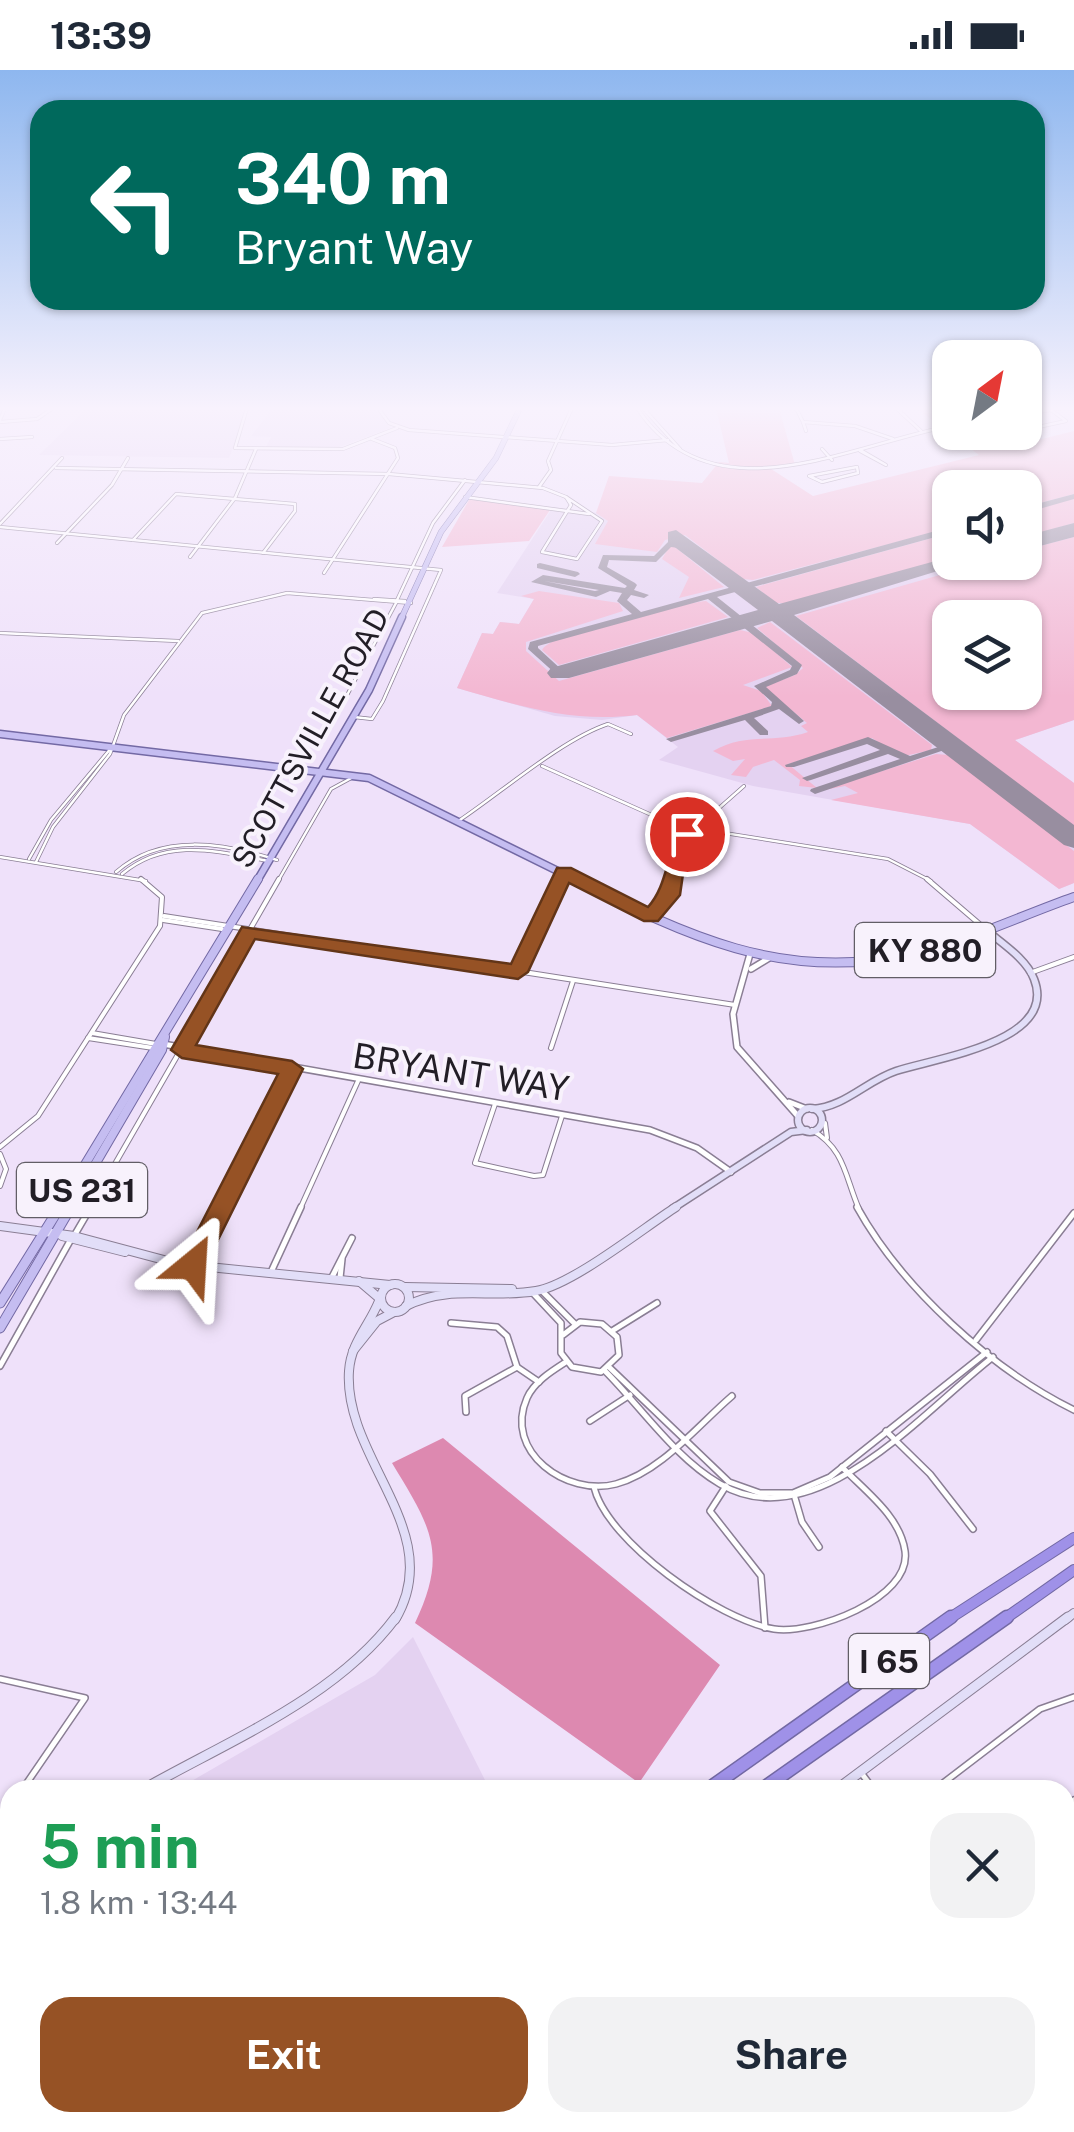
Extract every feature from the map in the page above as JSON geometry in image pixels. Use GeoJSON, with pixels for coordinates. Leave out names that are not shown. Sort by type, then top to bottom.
{"type":"FeatureCollection","features":[{"type":"Feature","properties":{"kind":"highway","name":"I 65"},"geometry":{"type":"LineString","coordinates":[[721,1780],[944,1622],[1074,1538]]}},
{"type":"Feature","properties":{"kind":"highway","name":"I 65"},"geometry":{"type":"LineString","coordinates":[[775,1780],[1074,1570]]}},
{"type":"Feature","properties":{"kind":"main road","name":"SCOTTSVILLE ROAD"},"geometry":{"type":"LineString","coordinates":[[0,1328],[65,1237],[163,1046],[353,717],[412,603],[442,532],[461,504]]}},
{"type":"Feature","properties":{"kind":"main road"},"geometry":{"type":"LineString","coordinates":[[0,734],[321,771]]}},
{"type":"Feature","properties":{"kind":"main road","name":"KY 880"},"geometry":{"type":"LineString","coordinates":[[321,771],[395,788],[703,942],[770,958],[866,962],[912,954],[1073,898]]}},
{"type":"Feature","properties":{"kind":"main road"},"geometry":{"type":"LineString","coordinates":[[792,1132],[796,1117],[809,1109],[831,1108],[884,1076],[1017,1032],[1029,1022],[1038,1002],[1030,974],[984,928]]}},
{"type":"Feature","properties":{"kind":"main road","name":"SCOTTSVILLE ROAD"},"geometry":{"type":"LineString","coordinates":[[0,1303],[163,1046]]}},
{"type":"Feature","properties":{"kind":"main road"},"geometry":{"type":"LineString","coordinates":[[352,1352],[381,1317],[440,1292],[534,1291],[569,1278],[792,1132],[809,1130],[825,1121],[831,1108]]}},
{"type":"Feature","properties":{"kind":"main road"},"geometry":{"type":"LineString","coordinates":[[809,1109],[825,1121]]}},
{"type":"Feature","properties":{"kind":"main road"},"geometry":{"type":"LineString","coordinates":[[796,1117],[809,1130]]}},
{"type":"Feature","properties":{"kind":"main road"},"geometry":{"type":"LineString","coordinates":[[0,1226],[193,1265],[424,1290],[461,1285],[534,1291]]}},
{"type":"Feature","properties":{"kind":"main road"},"geometry":{"type":"LineString","coordinates":[[358,1280],[388,1310],[403,1308],[411,1296],[405,1288]]}},
{"type":"Feature","properties":{"kind":"main road"},"geometry":{"type":"LineString","coordinates":[[160,1780],[346,1674],[380,1642],[398,1615],[410,1576],[410,1550],[403,1524],[365,1447],[347,1393],[352,1352],[390,1285]]}},
{"type":"Feature","properties":{"kind":"main road"},"geometry":{"type":"LineString","coordinates":[[849,1780],[1074,1614]]}},
{"type":"Feature","properties":{"kind":"street"},"geometry":{"type":"LineString","coordinates":[[0,526],[21,504]]}},
{"type":"Feature","properties":{"kind":"street"},"geometry":{"type":"LineString","coordinates":[[57,543],[92,504]]}},
{"type":"Feature","properties":{"kind":"street"},"geometry":{"type":"LineString","coordinates":[[133,540],[164,504]]}},
{"type":"Feature","properties":{"kind":"street"},"geometry":{"type":"LineString","coordinates":[[190,557],[231,504]]}},
{"type":"Feature","properties":{"kind":"street"},"geometry":{"type":"LineString","coordinates":[[263,553],[296,506],[283,504]]}},
{"type":"Feature","properties":{"kind":"street"},"geometry":{"type":"LineString","coordinates":[[324,573],[369,504]]}},
{"type":"Feature","properties":{"kind":"street"},"geometry":{"type":"LineString","coordinates":[[338,714],[446,504]]}},
{"type":"Feature","properties":{"kind":"street"},"geometry":{"type":"LineString","coordinates":[[519,504],[591,513]]}},
{"type":"Feature","properties":{"kind":"street"},"geometry":{"type":"LineString","coordinates":[[571,504],[542,552],[580,557],[602,522],[576,504]]}},
{"type":"Feature","properties":{"kind":"street"},"geometry":{"type":"LineString","coordinates":[[0,526],[441,570],[401,668],[372,720],[353,717]]}},
{"type":"Feature","properties":{"kind":"street"},"geometry":{"type":"LineString","coordinates":[[36,862],[112,747],[124,715],[198,616],[228,603],[294,593],[412,603]]}},
{"type":"Feature","properties":{"kind":"street"},"geometry":{"type":"LineString","coordinates":[[0,633],[178,641]]}},
{"type":"Feature","properties":{"kind":"street"},"geometry":{"type":"LineString","coordinates":[[460,820],[542,766],[576,735],[611,725],[631,734]]}},
{"type":"Feature","properties":{"kind":"street"},"geometry":{"type":"LineString","coordinates":[[28,861],[51,820],[112,747]]}},
{"type":"Feature","properties":{"kind":"street"},"geometry":{"type":"LineString","coordinates":[[542,766],[649,816],[692,829],[881,857],[925,877],[984,928]]}},
{"type":"Feature","properties":{"kind":"street"},"geometry":{"type":"LineString","coordinates":[[0,1366],[65,1237],[182,1050],[333,786],[354,776]]}},
{"type":"Feature","properties":{"kind":"street"},"geometry":{"type":"LineString","coordinates":[[651,917],[668,899],[678,852],[692,829],[744,786]]}},
{"type":"Feature","properties":{"kind":"street"},"geometry":{"type":"LineString","coordinates":[[119,873],[136,860],[166,847],[270,859]]}},
{"type":"Feature","properties":{"kind":"street"},"geometry":{"type":"LineString","coordinates":[[0,856],[119,873],[158,889],[164,902],[164,918],[35,1121],[0,1147]]}},
{"type":"Feature","properties":{"kind":"street"},"geometry":{"type":"LineString","coordinates":[[518,972],[564,872]]}},
{"type":"Feature","properties":{"kind":"street"},"geometry":{"type":"LineString","coordinates":[[164,918],[735,1005]]}},
{"type":"Feature","properties":{"kind":"street"},"geometry":{"type":"LineString","coordinates":[[750,954],[751,969],[735,1005],[733,1026],[740,1056],[749,1071],[778,1095],[796,1117]]}},
{"type":"Feature","properties":{"kind":"street"},"geometry":{"type":"LineString","coordinates":[[1030,974],[1074,956]]}},
{"type":"Feature","properties":{"kind":"street"},"geometry":{"type":"LineString","coordinates":[[751,969],[770,958]]}},
{"type":"Feature","properties":{"kind":"street"},"geometry":{"type":"LineString","coordinates":[[551,1048],[572,980]]}},
{"type":"Feature","properties":{"kind":"street","name":"BRYANT WAY"},"geometry":{"type":"LineString","coordinates":[[90,1036],[669,1135],[706,1153],[730,1172]]}},
{"type":"Feature","properties":{"kind":"street"},"geometry":{"type":"LineString","coordinates":[[193,1265],[292,1069]]}},
{"type":"Feature","properties":{"kind":"street"},"geometry":{"type":"LineString","coordinates":[[272,1272],[359,1080]]}},
{"type":"Feature","properties":{"kind":"street"},"geometry":{"type":"LineString","coordinates":[[778,1095],[809,1109]]}},
{"type":"Feature","properties":{"kind":"street"},"geometry":{"type":"LineString","coordinates":[[494,1104],[475,1163],[534,1176],[543,1175],[562,1114]]}},
{"type":"Feature","properties":{"kind":"street"},"geometry":{"type":"LineString","coordinates":[[825,1121],[828,1138]]}},
{"type":"Feature","properties":{"kind":"street"},"geometry":{"type":"LineString","coordinates":[[809,1130],[828,1138],[844,1158],[865,1221],[976,1340],[1020,1381],[1074,1410]]}},
{"type":"Feature","properties":{"kind":"street"},"geometry":{"type":"LineString","coordinates":[[0,1154],[6,1169],[0,1186]]}},
{"type":"Feature","properties":{"kind":"street"},"geometry":{"type":"LineString","coordinates":[[976,1340],[1074,1213]]}},
{"type":"Feature","properties":{"kind":"street"},"geometry":{"type":"LineString","coordinates":[[336,1278],[352,1238]]}},
{"type":"Feature","properties":{"kind":"street"},"geometry":{"type":"LineString","coordinates":[[534,1291],[574,1324]]}},
{"type":"Feature","properties":{"kind":"street"},"geometry":{"type":"LineString","coordinates":[[534,1291],[561,1323],[560,1349],[566,1362],[586,1372],[608,1369],[620,1351],[612,1331],[596,1322],[574,1324],[563,1336]]}},
{"type":"Feature","properties":{"kind":"street"},"geometry":{"type":"LineString","coordinates":[[612,1331],[657,1303]]}},
{"type":"Feature","properties":{"kind":"street"},"geometry":{"type":"LineString","coordinates":[[451,1323],[497,1327],[507,1336],[517,1367],[539,1382]]}},
{"type":"Feature","properties":{"kind":"street"},"geometry":{"type":"LineString","coordinates":[[794,1496],[842,1467],[990,1354]]}},
{"type":"Feature","properties":{"kind":"street"},"geometry":{"type":"LineString","coordinates":[[608,1369],[727,1485],[756,1498],[817,1493],[848,1474],[990,1354]]}},
{"type":"Feature","properties":{"kind":"street"},"geometry":{"type":"LineString","coordinates":[[566,1362],[539,1382],[522,1417],[530,1450],[556,1476],[594,1487],[630,1479],[732,1396]]}},
{"type":"Feature","properties":{"kind":"street"},"geometry":{"type":"LineString","coordinates":[[466,1412],[465,1396],[517,1367]]}},
{"type":"Feature","properties":{"kind":"street"},"geometry":{"type":"LineString","coordinates":[[590,1421],[632,1393]]}},
{"type":"Feature","properties":{"kind":"street"},"geometry":{"type":"LineString","coordinates":[[886,1430],[930,1474],[972,1528]]}},
{"type":"Feature","properties":{"kind":"street"},"geometry":{"type":"LineString","coordinates":[[594,1487],[599,1507],[614,1530],[720,1610],[765,1628],[803,1628],[835,1620],[902,1576],[906,1556],[900,1534],[881,1506],[842,1467]]}},
{"type":"Feature","properties":{"kind":"street"},"geometry":{"type":"LineString","coordinates":[[727,1485],[710,1511],[764,1581],[765,1628]]}},
{"type":"Feature","properties":{"kind":"street"},"geometry":{"type":"LineString","coordinates":[[794,1496],[819,1548]]}},
{"type":"Feature","properties":{"kind":"street"},"geometry":{"type":"LineString","coordinates":[[0,1679],[85,1698],[29,1780]]}},
{"type":"Feature","properties":{"kind":"street"},"geometry":{"type":"LineString","coordinates":[[947,1780],[1040,1708],[1074,1697]]}},
{"type":"Feature","properties":{"kind":"street"},"geometry":{"type":"LineString","coordinates":[[856,1775],[857,1780]]}},
{"type":"Feature","properties":{"kind":"street"},"geometry":{"type":"LineString","coordinates":[[856,1775],[862,1780]]}},
{"type":"Feature","properties":{"kind":"shaded area"},"geometry":{"type":"Polygon","coordinates":[[[467,504],[550,510],[529,541],[442,547],[467,504]]]}},
{"type":"Feature","properties":{"kind":"shaded area"},"geometry":{"type":"Polygon","coordinates":[[[599,504],[932,504],[932,533],[753,580],[743,579],[685,535],[665,540],[657,552],[595,544],[608,521],[596,513],[599,504]]]}},
{"type":"Feature","properties":{"kind":"shaded area"},"geometry":{"type":"Polygon","coordinates":[[[1042,504],[1074,504],[1074,720],[1015,740],[1074,783],[1074,883],[1059,889],[970,824],[753,786],[659,760],[678,747],[637,715],[602,720],[555,716],[457,688],[482,633],[493,634],[500,622],[519,624],[534,599],[497,593],[553,507],[843,545],[932,522],[932,580],[1042,580],[1042,504]]]}},
{"type":"Feature","properties":{"kind":"shaded area"},"geometry":{"type":"Polygon","coordinates":[[[1074,504],[1074,523],[1042,532],[1042,507],[1074,504]]]}},
{"type":"Feature","properties":{"kind":"shaded area"},"geometry":{"type":"Polygon","coordinates":[[[1074,537],[1074,720],[1015,740],[1074,783],[1074,826],[796,616],[932,577],[1042,580],[1042,545],[1074,537]]]}},
{"type":"Feature","properties":{"kind":"shaded area"},"geometry":{"type":"Polygon","coordinates":[[[932,538],[932,563],[786,603],[776,603],[756,587],[932,538]]]}},
{"type":"Feature","properties":{"kind":"shaded area"},"geometry":{"type":"Polygon","coordinates":[[[669,547],[675,547],[724,587],[679,598],[689,577],[662,559],[669,547]]]}},
{"type":"Feature","properties":{"kind":"shaded area"},"geometry":{"type":"Polygon","coordinates":[[[539,591],[619,603],[623,611],[526,642],[526,651],[559,681],[740,630],[753,633],[792,667],[743,685],[761,691],[772,706],[667,738],[637,715],[568,715],[457,688],[482,633],[493,634],[500,622],[519,624],[534,599],[521,596],[539,591]]]}},
{"type":"Feature","properties":{"kind":"shaded area"},"geometry":{"type":"Polygon","coordinates":[[[706,601],[728,617],[559,665],[542,650],[590,627],[706,601]]]}},
{"type":"Feature","properties":{"kind":"shaded area"},"geometry":{"type":"Polygon","coordinates":[[[770,622],[932,745],[931,750],[900,757],[872,738],[788,764],[817,788],[799,786],[800,780],[774,760],[753,767],[746,777],[731,775],[745,759],[733,761],[713,751],[737,742],[808,732],[801,726],[807,723],[764,687],[803,668],[757,628],[770,622]]]}},
{"type":"Feature","properties":{"kind":"shaded area"},"geometry":{"type":"Polygon","coordinates":[[[936,754],[948,755],[1074,851],[1074,883],[1059,889],[970,824],[831,800],[858,793],[845,786],[819,791],[936,754]]]}},
{"type":"Feature","properties":{"kind":"shaded area"},"geometry":{"type":"Polygon","coordinates":[[[443,1438],[720,1665],[641,1780],[635,1780],[415,1623],[431,1577],[433,1558],[425,1523],[392,1463],[443,1438]]]}},
{"type":"Feature","properties":{"kind":"shaded area"},"geometry":{"type":"Polygon","coordinates":[[[413,1637],[485,1780],[193,1780],[375,1675],[413,1637]]]}},
{"type":"Feature","properties":{"kind":"taxiway"},"geometry":{"type":"LineString","coordinates":[[710,596],[932,535]]}},
{"type":"Feature","properties":{"kind":"taxiway"},"geometry":{"type":"LineString","coordinates":[[628,591],[632,585],[602,568],[606,557],[656,559],[669,544],[687,546]]}},
{"type":"Feature","properties":{"kind":"taxiway"},"geometry":{"type":"LineString","coordinates":[[540,566],[575,574]]}},
{"type":"Feature","properties":{"kind":"taxiway"},"geometry":{"type":"LineString","coordinates":[[543,578],[609,588],[596,594],[536,582],[543,578]]}},
{"type":"Feature","properties":{"kind":"taxiway"},"geometry":{"type":"LineString","coordinates":[[609,588],[628,591]]}},
{"type":"Feature","properties":{"kind":"taxiway"},"geometry":{"type":"LineString","coordinates":[[628,591],[644,595]]}},
{"type":"Feature","properties":{"kind":"taxiway"},"geometry":{"type":"LineString","coordinates":[[628,591],[622,601],[638,614]]}},
{"type":"Feature","properties":{"kind":"taxiway"},"geometry":{"type":"LineString","coordinates":[[560,673],[533,649],[533,644],[710,596]]}},
{"type":"Feature","properties":{"kind":"taxiway"},"geometry":{"type":"LineString","coordinates":[[710,596],[797,665],[794,672],[759,686],[799,721]]}},
{"type":"Feature","properties":{"kind":"taxiway"},"geometry":{"type":"LineString","coordinates":[[747,716],[775,708],[777,702]]}},
{"type":"Feature","properties":{"kind":"taxiway"},"geometry":{"type":"LineString","coordinates":[[671,739],[747,716]]}},
{"type":"Feature","properties":{"kind":"taxiway"},"geometry":{"type":"LineString","coordinates":[[747,716],[764,733]]}},
{"type":"Feature","properties":{"kind":"taxiway"},"geometry":{"type":"LineString","coordinates":[[790,765],[868,740],[889,750]]}},
{"type":"Feature","properties":{"kind":"taxiway"},"geometry":{"type":"LineString","coordinates":[[909,760],[951,746]]}},
{"type":"Feature","properties":{"kind":"taxiway"},"geometry":{"type":"LineString","coordinates":[[807,778],[889,750]]}},
{"type":"Feature","properties":{"kind":"taxiway"},"geometry":{"type":"LineString","coordinates":[[889,750],[909,760]]}},
{"type":"Feature","properties":{"kind":"taxiway"},"geometry":{"type":"LineString","coordinates":[[815,791],[909,760]]}},
{"type":"Feature","properties":{"kind":"runway"},"geometry":{"type":"LineString","coordinates":[[1042,538],[1074,530]]}},
{"type":"Feature","properties":{"kind":"runway"},"geometry":{"type":"LineString","coordinates":[[676,537],[776,613]]}},
{"type":"Feature","properties":{"kind":"runway"},"geometry":{"type":"LineString","coordinates":[[776,613],[932,569]]}},
{"type":"Feature","properties":{"kind":"runway"},"geometry":{"type":"LineString","coordinates":[[560,673],[776,613]]}},
{"type":"Feature","properties":{"kind":"runway"},"geometry":{"type":"LineString","coordinates":[[776,613],[1074,839]]}},
{"type":"Feature","properties":{"kind":"route"},"geometry":{"type":"LineString","coordinates":[[193,1265],[292,1069],[182,1050],[249,932],[518,972],[564,872],[651,917],[670,895],[676,860],[687,834]]}}]}
